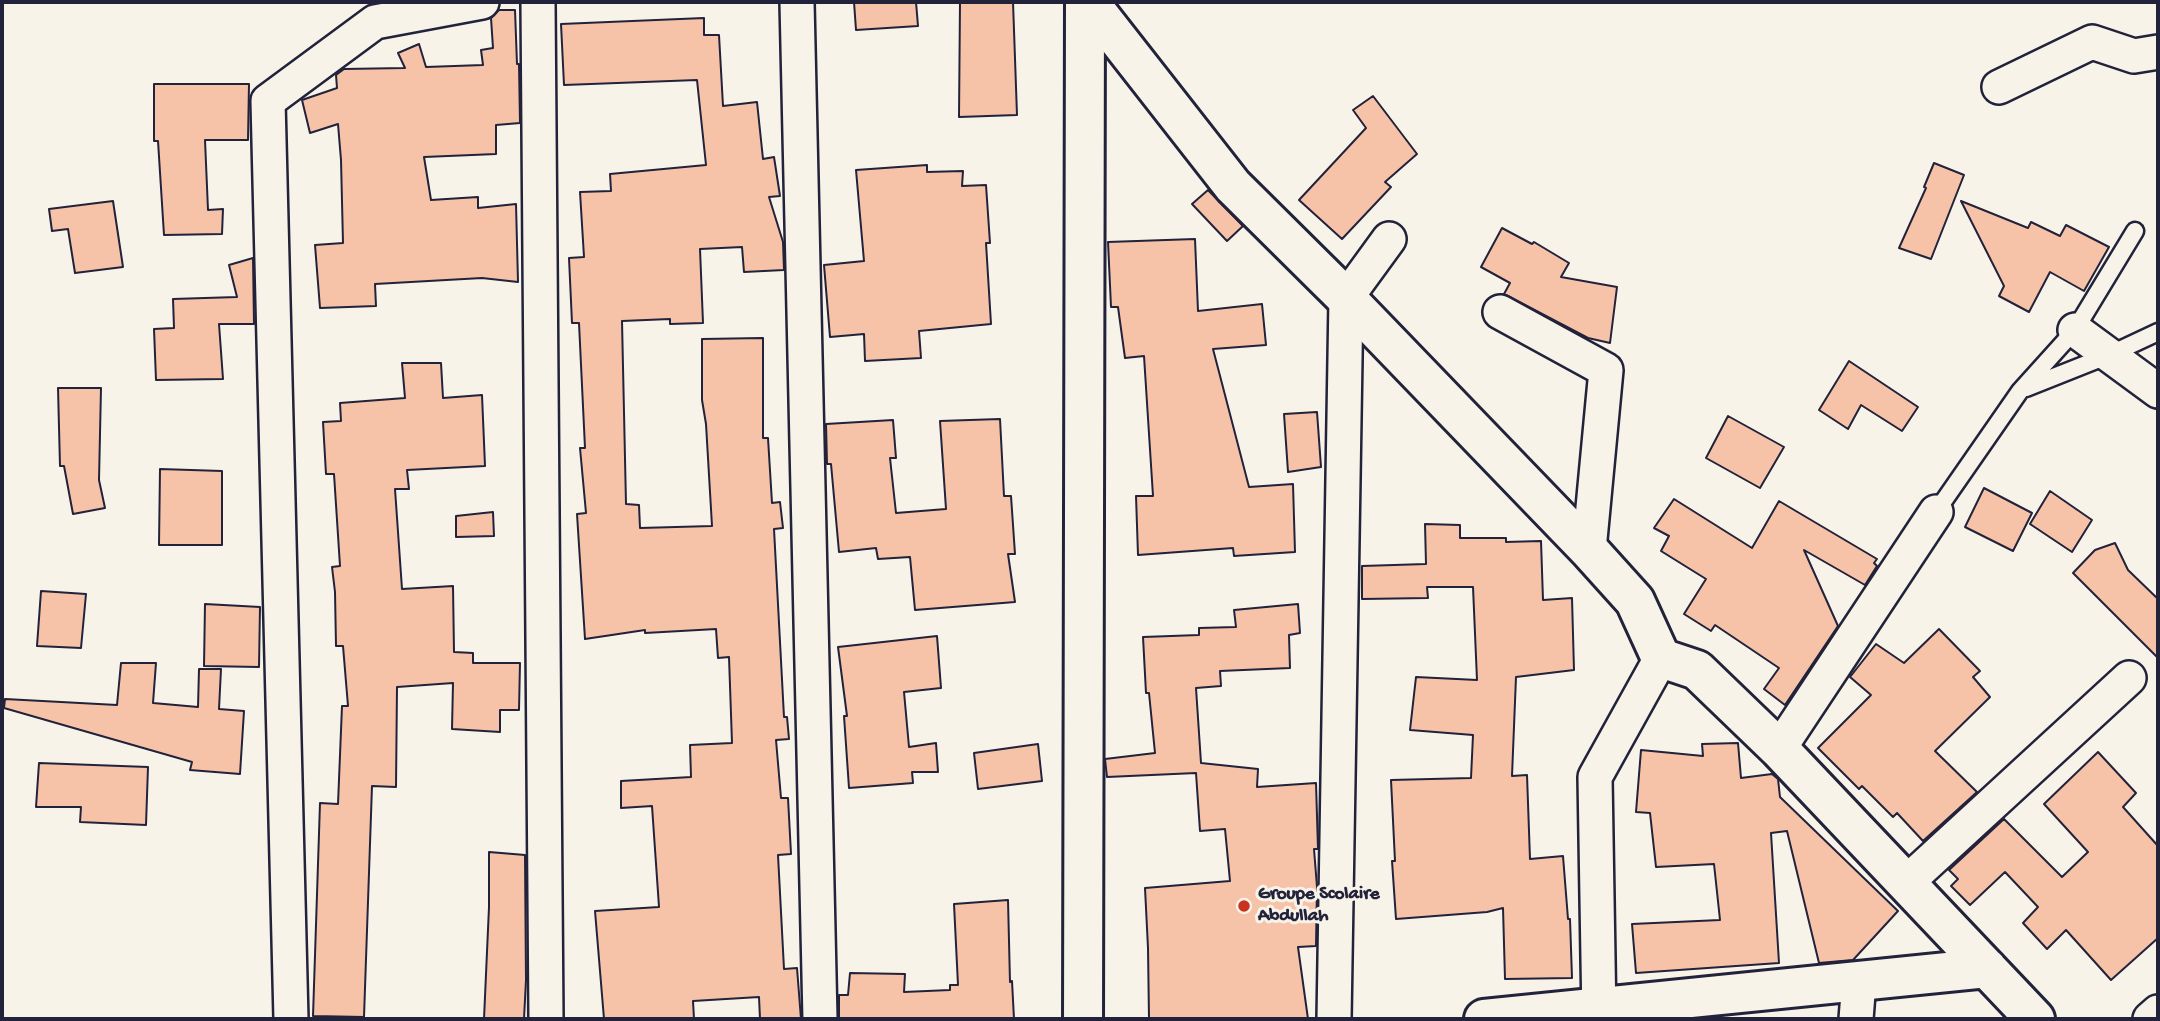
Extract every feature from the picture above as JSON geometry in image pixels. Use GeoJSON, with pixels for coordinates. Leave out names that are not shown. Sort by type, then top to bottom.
{"type":"FeatureCollection","features":[{"type":"Feature","properties":{"kind":"street"},"geometry":{"type":"LineString","coordinates":[[291,1019],[268,101],[375,22],[482,2]]}},
{"type":"Feature","properties":{"kind":"street"},"geometry":{"type":"LineString","coordinates":[[538,2],[546,1019]]}},
{"type":"Feature","properties":{"kind":"street"},"geometry":{"type":"LineString","coordinates":[[797,2],[820,1019]]}},
{"type":"Feature","properties":{"kind":"street"},"geometry":{"type":"LineString","coordinates":[[1087,2],[1233,187],[1346,298],[1635,601],[1661,658],[1697,670],[1779,750],[2035,1019]]}},
{"type":"Feature","properties":{"kind":"street"},"geometry":{"type":"LineString","coordinates":[[1083,1019],[1087,2]]}},
{"type":"Feature","properties":{"kind":"street"},"geometry":{"type":"LineString","coordinates":[[1998,87],[2092,42],[2134,56],[2158,52]]}},
{"type":"Feature","properties":{"kind":"street"},"geometry":{"type":"LineString","coordinates":[[1334,1019],[1346,298],[1389,239]]}},
{"type":"Feature","properties":{"kind":"street"},"geometry":{"type":"LineString","coordinates":[[1500,312],[1606,370],[1589,550]]}},
{"type":"Feature","properties":{"kind":"street"},"geometry":{"type":"LineString","coordinates":[[2075,330],[2158,391]]}},
{"type":"Feature","properties":{"kind":"street"},"geometry":{"type":"LineString","coordinates":[[1779,750],[1936,512]]}},
{"type":"Feature","properties":{"kind":"street"},"geometry":{"type":"LineString","coordinates":[[1599,1013],[1595,777],[1661,658]]}},
{"type":"Feature","properties":{"kind":"street"},"geometry":{"type":"LineString","coordinates":[[1906,883],[2129,678]]}},
{"type":"Feature","properties":{"kind":"street"},"geometry":{"type":"LineString","coordinates":[[1484,1019],[1599,1013],[1987,968]]}},
{"type":"Feature","properties":{"kind":"street"},"geometry":{"type":"LineString","coordinates":[[1856,1019],[1860,981]]}},
{"type":"Feature","properties":{"kind":"street"},"geometry":{"type":"LineString","coordinates":[[2150,1019],[2158,1012]]}},
{"type":"Feature","properties":{"kind":"lane"},"geometry":{"type":"LineString","coordinates":[[1936,512],[2020,391],[2075,330],[2135,231]]}},
{"type":"Feature","properties":{"kind":"lane"},"geometry":{"type":"LineString","coordinates":[[2020,391],[2109,355],[2158,331]]}},
{"type":"Feature","properties":{"kind":"building"},"geometry":{"type":"Polygon","coordinates":[[[854,2],[916,2],[918,26],[856,30],[854,2]]]}},
{"type":"Feature","properties":{"kind":"building"},"geometry":{"type":"Polygon","coordinates":[[[960,2],[1013,2],[1017,115],[959,117],[960,2]]]}},
{"type":"Feature","properties":{"kind":"building"},"geometry":{"type":"Polygon","coordinates":[[[499,10],[515,10],[520,123],[496,125],[496,154],[424,157],[431,200],[478,197],[478,208],[516,204],[518,282],[482,278],[375,284],[376,306],[320,308],[315,245],[343,243],[338,124],[310,133],[302,100],[337,88],[336,75],[344,69],[405,68],[398,53],[419,44],[426,67],[483,65],[481,50],[493,48],[491,18],[499,10]]]}},
{"type":"Feature","properties":{"kind":"building"},"geometry":{"type":"Polygon","coordinates":[[[704,18],[704,35],[719,35],[723,106],[757,102],[763,159],[774,157],[780,196],[769,197],[783,242],[784,270],[744,272],[742,247],[700,249],[703,323],[670,324],[670,319],[622,321],[626,504],[639,505],[640,528],[712,526],[702,400],[702,339],[763,338],[763,438],[768,438],[772,503],[780,502],[783,528],[774,529],[784,717],[787,717],[789,739],[776,740],[781,798],[788,798],[791,854],[778,855],[784,969],[797,968],[801,1019],[760,1019],[759,997],[693,1001],[694,1019],[604,1019],[595,911],[659,907],[652,806],[621,808],[621,781],[691,777],[690,745],[732,743],[729,657],[718,658],[716,629],[645,633],[645,630],[585,639],[577,514],[586,513],[580,448],[585,448],[579,323],[572,323],[569,258],[584,257],[580,192],[611,191],[610,174],[706,165],[697,80],[564,85],[561,24],[704,18]]]}},
{"type":"Feature","properties":{"kind":"building"},"geometry":{"type":"Polygon","coordinates":[[[154,84],[249,84],[248,140],[205,140],[208,210],[223,209],[222,234],[164,235],[158,141],[154,141],[154,84]]]}},
{"type":"Feature","properties":{"kind":"building"},"geometry":{"type":"Polygon","coordinates":[[[1373,96],[1417,154],[1385,182],[1391,187],[1342,239],[1299,200],[1366,128],[1353,110],[1373,96]]]}},
{"type":"Feature","properties":{"kind":"building"},"geometry":{"type":"Polygon","coordinates":[[[1934,163],[1964,175],[1931,259],[1899,248],[1926,188],[1924,187],[1934,163]]]}},
{"type":"Feature","properties":{"kind":"building"},"geometry":{"type":"Polygon","coordinates":[[[927,165],[927,172],[963,171],[962,186],[986,185],[991,324],[919,331],[921,358],[865,361],[864,334],[830,337],[824,265],[864,261],[856,170],[927,165]]]}},
{"type":"Feature","properties":{"kind":"building"},"geometry":{"type":"Polygon","coordinates":[[[1208,190],[1243,226],[1227,241],[1192,204],[1208,190]]]}},
{"type":"Feature","properties":{"kind":"building"},"geometry":{"type":"Polygon","coordinates":[[[113,201],[123,267],[75,273],[68,229],[52,231],[49,209],[113,201]]]}},
{"type":"Feature","properties":{"kind":"building"},"geometry":{"type":"Polygon","coordinates":[[[1961,201],[2028,228],[2031,222],[2060,236],[2066,225],[2109,247],[2084,291],[2050,272],[2029,312],[1999,296],[2004,286],[1961,201]]]}},
{"type":"Feature","properties":{"kind":"building"},"geometry":{"type":"Polygon","coordinates":[[[1502,228],[1532,244],[1534,242],[1569,263],[1561,277],[1617,287],[1610,343],[1588,338],[1504,294],[1510,283],[1481,267],[1502,228]]]}},
{"type":"Feature","properties":{"kind":"building"},"geometry":{"type":"Polygon","coordinates":[[[1195,239],[1198,311],[1262,304],[1266,345],[1213,349],[1249,487],[1293,484],[1295,552],[1234,556],[1233,548],[1138,555],[1136,496],[1153,496],[1144,356],[1125,358],[1118,307],[1111,307],[1108,242],[1195,239]]]}},
{"type":"Feature","properties":{"kind":"building"},"geometry":{"type":"Polygon","coordinates":[[[253,258],[254,324],[219,324],[223,379],[156,380],[154,329],[174,328],[173,299],[237,297],[229,265],[253,258]]]}},
{"type":"Feature","properties":{"kind":"building"},"geometry":{"type":"Polygon","coordinates":[[[1849,361],[1918,407],[1902,431],[1861,405],[1848,429],[1819,410],[1849,361]]]}},
{"type":"Feature","properties":{"kind":"building"},"geometry":{"type":"Polygon","coordinates":[[[402,363],[441,363],[443,398],[482,395],[485,466],[407,470],[409,489],[395,489],[402,589],[453,586],[454,652],[473,653],[473,663],[520,663],[519,710],[500,710],[500,732],[452,729],[453,683],[397,687],[396,787],[372,786],[364,1017],[313,1016],[320,803],[338,804],[342,706],[348,706],[343,646],[336,646],[332,567],[340,566],[334,474],[326,474],[323,422],[341,421],[340,403],[405,398],[402,363]]]}},
{"type":"Feature","properties":{"kind":"building"},"geometry":{"type":"Polygon","coordinates":[[[58,388],[101,388],[99,480],[105,508],[73,514],[64,466],[60,466],[58,388]]]}},
{"type":"Feature","properties":{"kind":"building"},"geometry":{"type":"Polygon","coordinates":[[[1317,412],[1321,467],[1288,472],[1284,414],[1317,412]]]}},
{"type":"Feature","properties":{"kind":"building"},"geometry":{"type":"Polygon","coordinates":[[[1728,416],[1784,447],[1760,488],[1706,458],[1728,416]]]}},
{"type":"Feature","properties":{"kind":"building"},"geometry":{"type":"Polygon","coordinates":[[[1000,419],[1004,496],[1011,496],[1015,554],[1008,554],[1015,602],[915,610],[910,557],[878,559],[876,548],[839,552],[831,464],[827,464],[826,424],[893,420],[896,458],[890,458],[896,513],[946,509],[940,421],[1000,419]]]}},
{"type":"Feature","properties":{"kind":"building"},"geometry":{"type":"Polygon","coordinates":[[[160,469],[222,471],[222,545],[159,545],[160,469]]]}},
{"type":"Feature","properties":{"kind":"building"},"geometry":{"type":"Polygon","coordinates":[[[1984,488],[2032,513],[2013,551],[1965,527],[1984,488]]]}},
{"type":"Feature","properties":{"kind":"building"},"geometry":{"type":"Polygon","coordinates":[[[2050,491],[2092,520],[2072,552],[2030,524],[2050,491]]]}},
{"type":"Feature","properties":{"kind":"building"},"geometry":{"type":"Polygon","coordinates":[[[1674,499],[1752,548],[1779,501],[1877,559],[1874,563],[1877,566],[1865,585],[1804,550],[1838,626],[1785,705],[1764,689],[1779,668],[1715,625],[1711,631],[1684,614],[1706,579],[1661,551],[1669,536],[1654,528],[1674,499]]]}},
{"type":"Feature","properties":{"kind":"building"},"geometry":{"type":"Polygon","coordinates":[[[493,512],[494,536],[456,537],[456,516],[493,512]]]}},
{"type":"Feature","properties":{"kind":"building"},"geometry":{"type":"Polygon","coordinates":[[[1425,524],[1460,525],[1460,538],[1506,538],[1506,542],[1541,541],[1543,600],[1572,598],[1574,670],[1516,677],[1512,776],[1527,775],[1530,859],[1563,856],[1570,919],[1572,978],[1505,979],[1503,908],[1487,912],[1396,919],[1391,780],[1471,778],[1473,735],[1410,730],[1416,677],[1477,680],[1473,587],[1427,587],[1428,598],[1362,599],[1362,566],[1426,564],[1425,524]]]}},
{"type":"Feature","properties":{"kind":"building"},"geometry":{"type":"Polygon","coordinates":[[[2115,543],[2128,570],[2158,599],[2158,658],[2073,573],[2095,550],[2115,543]]]}},
{"type":"Feature","properties":{"kind":"building"},"geometry":{"type":"Polygon","coordinates":[[[41,591],[86,594],[81,648],[37,646],[41,591]]]}},
{"type":"Feature","properties":{"kind":"building"},"geometry":{"type":"Polygon","coordinates":[[[205,604],[260,607],[259,667],[204,666],[205,604]]]}},
{"type":"Feature","properties":{"kind":"building"},"geometry":{"type":"Polygon","coordinates":[[[1298,604],[1300,633],[1289,635],[1290,668],[1220,671],[1221,686],[1196,688],[1201,763],[1258,769],[1257,787],[1316,783],[1316,946],[1298,947],[1308,1019],[1149,1019],[1145,888],[1230,881],[1225,829],[1200,831],[1196,773],[1107,777],[1105,759],[1155,753],[1149,693],[1146,693],[1143,637],[1199,635],[1199,628],[1236,627],[1234,610],[1298,604]]]}},
{"type":"Feature","properties":{"kind":"building"},"geometry":{"type":"Polygon","coordinates":[[[1939,629],[1980,671],[1973,677],[1990,697],[1935,751],[1977,792],[1923,841],[1897,813],[1893,817],[1862,786],[1859,789],[1818,748],[1871,695],[1850,677],[1876,644],[1904,663],[1939,629]]]}},
{"type":"Feature","properties":{"kind":"building"},"geometry":{"type":"Polygon","coordinates":[[[937,636],[941,688],[904,692],[909,747],[936,743],[938,772],[912,772],[913,783],[849,788],[844,716],[847,716],[838,647],[937,636]]]}},
{"type":"Feature","properties":{"kind":"building"},"geometry":{"type":"Polygon","coordinates":[[[121,663],[156,663],[153,703],[198,707],[199,669],[221,669],[219,709],[244,711],[240,774],[190,770],[192,762],[4,708],[5,699],[117,705],[121,663]]]}},
{"type":"Feature","properties":{"kind":"building"},"geometry":{"type":"Polygon","coordinates":[[[1738,743],[1741,778],[1772,774],[1778,779],[1780,797],[1898,911],[1853,960],[1819,963],[1787,831],[1771,833],[1779,963],[1636,973],[1632,924],[1720,920],[1714,864],[1656,867],[1650,813],[1636,812],[1641,750],[1703,756],[1702,744],[1738,743]]]}},
{"type":"Feature","properties":{"kind":"building"},"geometry":{"type":"Polygon","coordinates":[[[1038,744],[1042,781],[978,789],[974,753],[1038,744]]]}},
{"type":"Feature","properties":{"kind":"building"},"geometry":{"type":"Polygon","coordinates":[[[2098,752],[2136,793],[2123,807],[2158,846],[2158,938],[2111,980],[2066,930],[2047,949],[2023,923],[2038,907],[2005,872],[1970,905],[1951,886],[1958,879],[1949,870],[2004,819],[2062,877],[2088,852],[2044,804],[2098,752]]]}},
{"type":"Feature","properties":{"kind":"building"},"geometry":{"type":"Polygon","coordinates":[[[39,763],[148,767],[146,825],[80,822],[81,807],[36,807],[39,763]]]}},
{"type":"Feature","properties":{"kind":"building"},"geometry":{"type":"Polygon","coordinates":[[[489,852],[525,855],[524,1019],[484,1019],[489,852]]]}},
{"type":"Feature","properties":{"kind":"building"},"geometry":{"type":"Polygon","coordinates":[[[1008,900],[1010,982],[1012,981],[1014,1019],[839,1019],[839,995],[848,995],[850,973],[905,974],[904,992],[950,990],[950,985],[958,985],[954,904],[1008,900]]]}},
{"type":"Feature","properties":{"kind":"place","name":"Groupe Scolaire Abdullah"},"geometry":{"type":"Point","coordinates":[1244,906]}}]}
